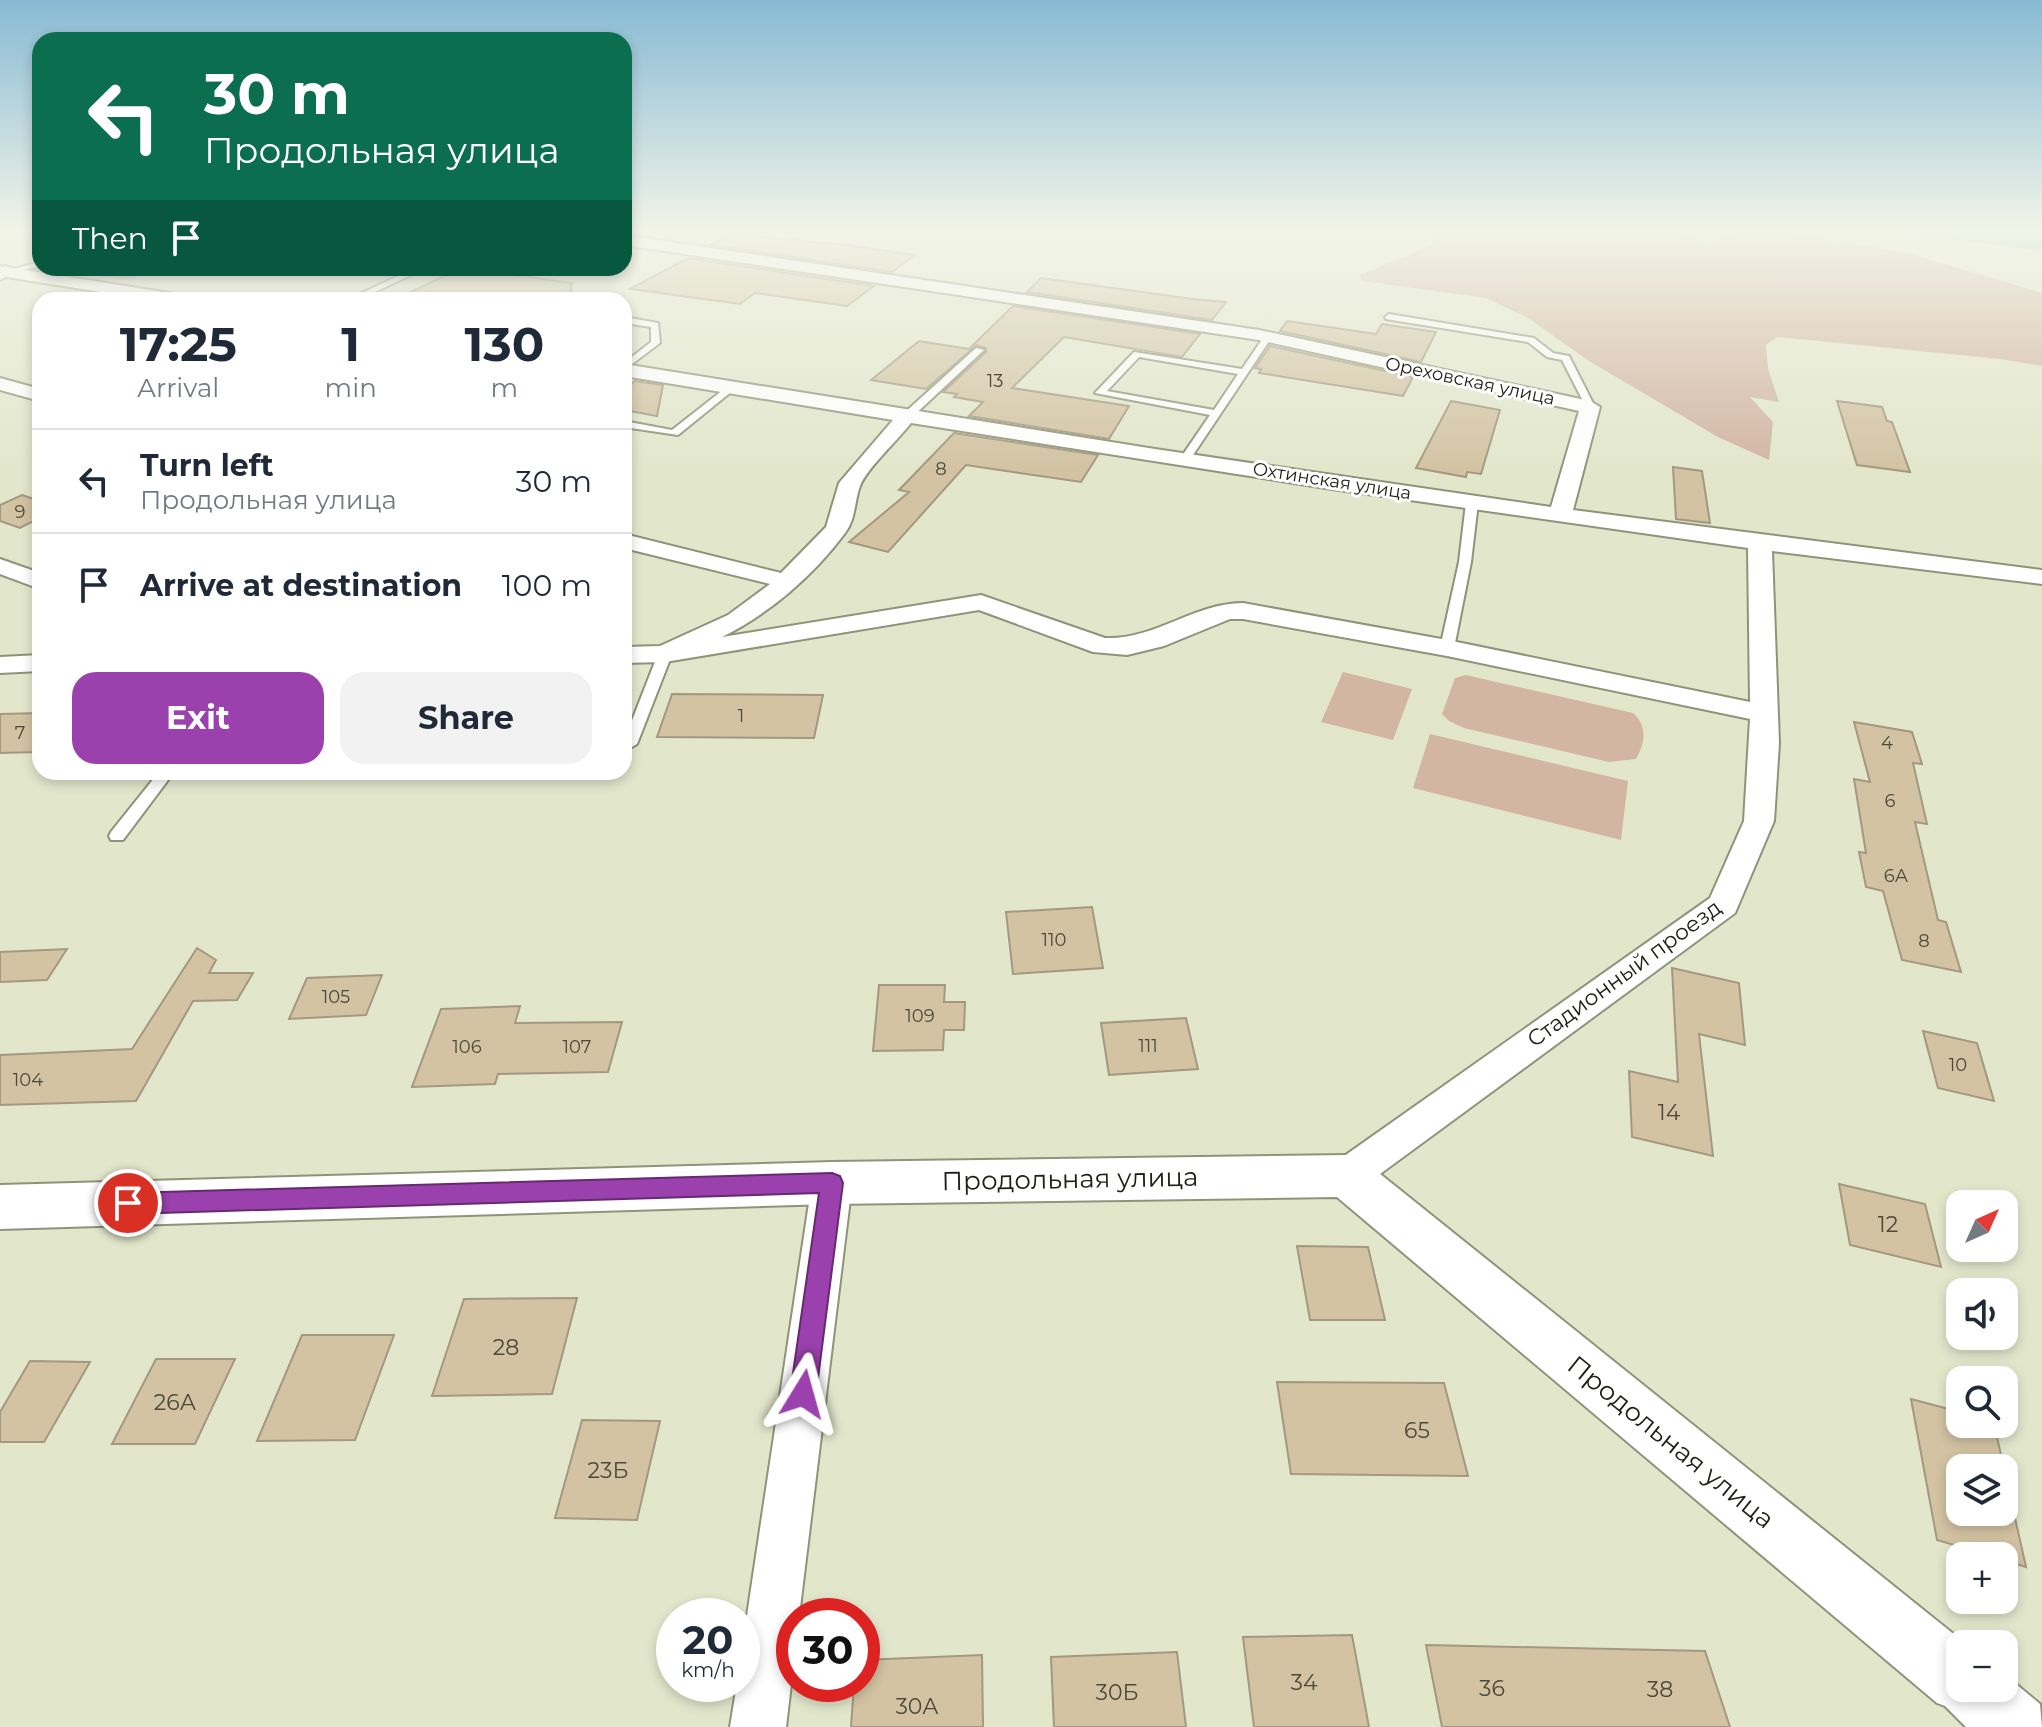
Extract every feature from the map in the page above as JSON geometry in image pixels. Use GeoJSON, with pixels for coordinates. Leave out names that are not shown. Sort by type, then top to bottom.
{"type":"FeatureCollection","features":[{"type":"Feature","properties":{"kind":"street","name":"Ореховская улица"},"geometry":{"type":"LineString","coordinates":[[1079,309],[1268,337],[1590,407]]}},
{"type":"Feature","properties":{"kind":"street","name":"Охтинская улица"},"geometry":{"type":"LineString","coordinates":[[632,369],[906,417],[1472,503],[1760,544],[2042,577]]}},
{"type":"Feature","properties":{"kind":"street"},"geometry":{"type":"LineString","coordinates":[[0,384],[32,393]]}},
{"type":"Feature","properties":{"kind":"street"},"geometry":{"type":"LineString","coordinates":[[1560,515],[1590,407]]}},
{"type":"Feature","properties":{"kind":"street"},"geometry":{"type":"LineString","coordinates":[[665,654],[764,604],[836,530],[850,483],[906,417]]}},
{"type":"Feature","properties":{"kind":"street"},"geometry":{"type":"LineString","coordinates":[[632,543],[786,581]]}},
{"type":"Feature","properties":{"kind":"street","name":"Стадионный проезд"},"geometry":{"type":"LineString","coordinates":[[1347,1176],[1723,905],[1759,821],[1764,713],[1760,544]]}},
{"type":"Feature","properties":{"kind":"street"},"geometry":{"type":"LineString","coordinates":[[0,566],[32,579]]}},
{"type":"Feature","properties":{"kind":"street"},"geometry":{"type":"LineString","coordinates":[[632,655],[665,654],[981,602],[1102,646],[1141,643],[1226,611],[1243,611],[1447,648],[1764,713]]}},
{"type":"Feature","properties":{"kind":"street"},"geometry":{"type":"LineString","coordinates":[[0,665],[32,663]]}},
{"type":"Feature","properties":{"kind":"street","name":"Продольная улица"},"geometry":{"type":"LineString","coordinates":[[0,1207],[832,1183],[1347,1176],[1946,1668]]}},
{"type":"Feature","properties":{"kind":"street"},"geometry":{"type":"LineString","coordinates":[[758,1727],[832,1183]]}},
{"type":"Feature","properties":{"kind":"street"},"geometry":{"type":"LineString","coordinates":[[1987,1702],[2017,1727]]}},
{"type":"Feature","properties":{"kind":"lane"},"geometry":{"type":"LineString","coordinates":[[1389,317],[1531,340],[1550,355],[1566,358],[1590,407]]}},
{"type":"Feature","properties":{"kind":"lane"},"geometry":{"type":"LineString","coordinates":[[632,321],[655,325],[656,343],[632,362]]}},
{"type":"Feature","properties":{"kind":"lane"},"geometry":{"type":"LineString","coordinates":[[1185,459],[1268,337]]}},
{"type":"Feature","properties":{"kind":"lane"},"geometry":{"type":"LineString","coordinates":[[906,417],[979,350]]}},
{"type":"Feature","properties":{"kind":"lane"},"geometry":{"type":"LineString","coordinates":[[1216,413],[1100,393],[1137,354],[1245,372]]}},
{"type":"Feature","properties":{"kind":"lane"},"geometry":{"type":"LineString","coordinates":[[632,425],[674,433],[731,388]]}},
{"type":"Feature","properties":{"kind":"lane"},"geometry":{"type":"LineString","coordinates":[[1447,648],[1465,562],[1472,503]]}},
{"type":"Feature","properties":{"kind":"lane"},"geometry":{"type":"LineString","coordinates":[[632,739],[665,654]]}},
{"type":"Feature","properties":{"kind":"lane"},"geometry":{"type":"LineString","coordinates":[[117,836],[161,780]]}},
{"type":"Feature","properties":{"kind":"shaded area"},"geometry":{"type":"Polygon","coordinates":[[[1508,309],[2042,309],[2042,366],[1777,337],[1766,345],[1768,369],[1779,402],[1750,397],[1773,422],[1769,460],[1718,437],[1589,361],[1528,318],[1508,309]]]}},
{"type":"Feature","properties":{"kind":"shaded area"},"geometry":{"type":"Polygon","coordinates":[[[1343,672],[1412,689],[1393,740],[1321,722],[1343,672]]]}},
{"type":"Feature","properties":{"kind":"shaded area"},"geometry":{"type":"Polygon","coordinates":[[[1466,675],[1633,713],[1643,729],[1639,753],[1636,759],[1609,762],[1464,728],[1442,714],[1455,678],[1466,675]]]}},
{"type":"Feature","properties":{"kind":"shaded area"},"geometry":{"type":"Polygon","coordinates":[[[1430,734],[1628,781],[1621,840],[1413,788],[1430,734]]]}},
{"type":"Feature","properties":{"kind":"building"},"geometry":{"type":"Polygon","coordinates":[[[1010,309],[1030,309],[1200,334],[1182,357],[1064,337],[1012,388],[1129,406],[1109,439],[969,416],[983,402],[943,392],[986,352],[986,348],[977,345],[926,389],[871,380],[919,341],[969,349],[1010,309]]]}},
{"type":"Feature","properties":{"kind":"building"},"geometry":{"type":"Polygon","coordinates":[[[1137,309],[1221,309],[1212,320],[1137,309]]]}},
{"type":"Feature","properties":{"kind":"building"},"geometry":{"type":"Polygon","coordinates":[[[1287,321],[1376,334],[1382,324],[1436,332],[1421,362],[1280,331],[1287,321]]]}},
{"type":"Feature","properties":{"kind":"building"},"geometry":{"type":"Polygon","coordinates":[[[1270,346],[1413,377],[1403,396],[1259,373],[1261,369],[1255,368],[1270,346]]]}},
{"type":"Feature","properties":{"kind":"building"},"geometry":{"type":"Polygon","coordinates":[[[632,383],[663,385],[657,416],[632,411],[632,383]]]}},
{"type":"Feature","properties":{"kind":"building"},"geometry":{"type":"Polygon","coordinates":[[[1451,401],[1500,410],[1481,474],[1467,472],[1466,477],[1416,468],[1451,401]]]}},
{"type":"Feature","properties":{"kind":"building"},"geometry":{"type":"Polygon","coordinates":[[[1837,401],[1882,407],[1887,421],[1892,422],[1910,472],[1857,465],[1837,401]]]}},
{"type":"Feature","properties":{"kind":"building"},"geometry":{"type":"Polygon","coordinates":[[[954,433],[1098,455],[1081,482],[966,465],[888,552],[849,542],[909,492],[899,490],[954,433]]]}},
{"type":"Feature","properties":{"kind":"building"},"geometry":{"type":"Polygon","coordinates":[[[1673,467],[1702,471],[1710,523],[1676,519],[1673,467]]]}},
{"type":"Feature","properties":{"kind":"building"},"geometry":{"type":"Polygon","coordinates":[[[22,495],[32,498],[32,522],[20,528],[0,521],[0,505],[22,495]]]}},
{"type":"Feature","properties":{"kind":"building"},"geometry":{"type":"Polygon","coordinates":[[[672,694],[823,695],[814,738],[657,737],[672,694]]]}},
{"type":"Feature","properties":{"kind":"building"},"geometry":{"type":"Polygon","coordinates":[[[32,713],[32,752],[0,753],[0,714],[32,713]]]}},
{"type":"Feature","properties":{"kind":"building"},"geometry":{"type":"Polygon","coordinates":[[[1854,722],[1912,732],[1922,764],[1913,763],[1927,824],[1915,822],[1938,920],[1946,922],[1961,972],[1902,960],[1883,891],[1866,887],[1859,852],[1866,853],[1854,779],[1870,782],[1854,722]]]}},
{"type":"Feature","properties":{"kind":"building"},"geometry":{"type":"Polygon","coordinates":[[[1092,907],[1103,968],[1013,974],[1006,912],[1092,907]]]}},
{"type":"Feature","properties":{"kind":"building"},"geometry":{"type":"Polygon","coordinates":[[[197,948],[216,960],[209,973],[253,973],[237,1000],[193,1001],[136,1101],[0,1105],[0,1055],[132,1049],[197,948]]]}},
{"type":"Feature","properties":{"kind":"building"},"geometry":{"type":"Polygon","coordinates":[[[67,949],[47,980],[0,982],[0,952],[67,949]]]}},
{"type":"Feature","properties":{"kind":"building"},"geometry":{"type":"Polygon","coordinates":[[[1672,968],[1739,983],[1745,1045],[1699,1034],[1713,1156],[1632,1137],[1629,1071],[1678,1082],[1672,968]]]}},
{"type":"Feature","properties":{"kind":"building"},"geometry":{"type":"Polygon","coordinates":[[[382,975],[366,1015],[289,1019],[307,978],[382,975]]]}},
{"type":"Feature","properties":{"kind":"building"},"geometry":{"type":"Polygon","coordinates":[[[879,985],[945,985],[944,1002],[965,1002],[964,1030],[944,1030],[943,1050],[873,1051],[879,985]]]}},
{"type":"Feature","properties":{"kind":"building"},"geometry":{"type":"Polygon","coordinates":[[[520,1006],[515,1023],[622,1022],[608,1072],[498,1074],[495,1084],[412,1087],[441,1009],[520,1006]]]}},
{"type":"Feature","properties":{"kind":"building"},"geometry":{"type":"Polygon","coordinates":[[[1186,1018],[1198,1069],[1109,1075],[1101,1023],[1186,1018]]]}},
{"type":"Feature","properties":{"kind":"building"},"geometry":{"type":"Polygon","coordinates":[[[1923,1031],[1977,1043],[1994,1101],[1938,1088],[1923,1031]]]}},
{"type":"Feature","properties":{"kind":"building"},"geometry":{"type":"Polygon","coordinates":[[[1839,1184],[1925,1204],[1941,1267],[1850,1245],[1839,1184]]]}},
{"type":"Feature","properties":{"kind":"building"},"geometry":{"type":"Polygon","coordinates":[[[1297,1246],[1368,1247],[1385,1320],[1310,1320],[1297,1246]]]}},
{"type":"Feature","properties":{"kind":"building"},"geometry":{"type":"Polygon","coordinates":[[[577,1298],[552,1394],[432,1396],[464,1299],[577,1298]]]}},
{"type":"Feature","properties":{"kind":"building"},"geometry":{"type":"Polygon","coordinates":[[[302,1335],[394,1335],[355,1440],[257,1441],[302,1335]]]}},
{"type":"Feature","properties":{"kind":"building"},"geometry":{"type":"Polygon","coordinates":[[[156,1359],[235,1359],[195,1444],[112,1444],[156,1359]]]}},
{"type":"Feature","properties":{"kind":"building"},"geometry":{"type":"Polygon","coordinates":[[[30,1361],[90,1362],[44,1442],[0,1442],[0,1412],[30,1361]]]}},
{"type":"Feature","properties":{"kind":"building"},"geometry":{"type":"Polygon","coordinates":[[[1277,1382],[1444,1383],[1468,1476],[1291,1474],[1277,1382]]]}},
{"type":"Feature","properties":{"kind":"building"},"geometry":{"type":"Polygon","coordinates":[[[1911,1399],[1946,1408],[1946,1438],[1997,1438],[2001,1454],[1946,1454],[1946,1526],[2017,1526],[2026,1567],[2018,1564],[2018,1542],[1946,1543],[1937,1540],[1911,1399]]]}},
{"type":"Feature","properties":{"kind":"building"},"geometry":{"type":"Polygon","coordinates":[[[582,1420],[660,1421],[637,1520],[555,1518],[582,1420]]]}},
{"type":"Feature","properties":{"kind":"building"},"geometry":{"type":"Polygon","coordinates":[[[1352,1635],[1369,1727],[1254,1727],[1243,1637],[1352,1635]]]}},
{"type":"Feature","properties":{"kind":"building"},"geometry":{"type":"Polygon","coordinates":[[[1426,1645],[1705,1651],[1730,1727],[1442,1727],[1426,1645]]]}},
{"type":"Feature","properties":{"kind":"building"},"geometry":{"type":"Polygon","coordinates":[[[1177,1652],[1186,1727],[1054,1727],[1051,1657],[1177,1652]]]}},
{"type":"Feature","properties":{"kind":"building"},"geometry":{"type":"Polygon","coordinates":[[[982,1655],[983,1727],[851,1727],[853,1702],[880,1702],[880,1659],[982,1655]]]}},
{"type":"Feature","properties":{"kind":"route"},"geometry":{"type":"LineString","coordinates":[[128,1203],[832,1183],[803,1394]]}}]}
